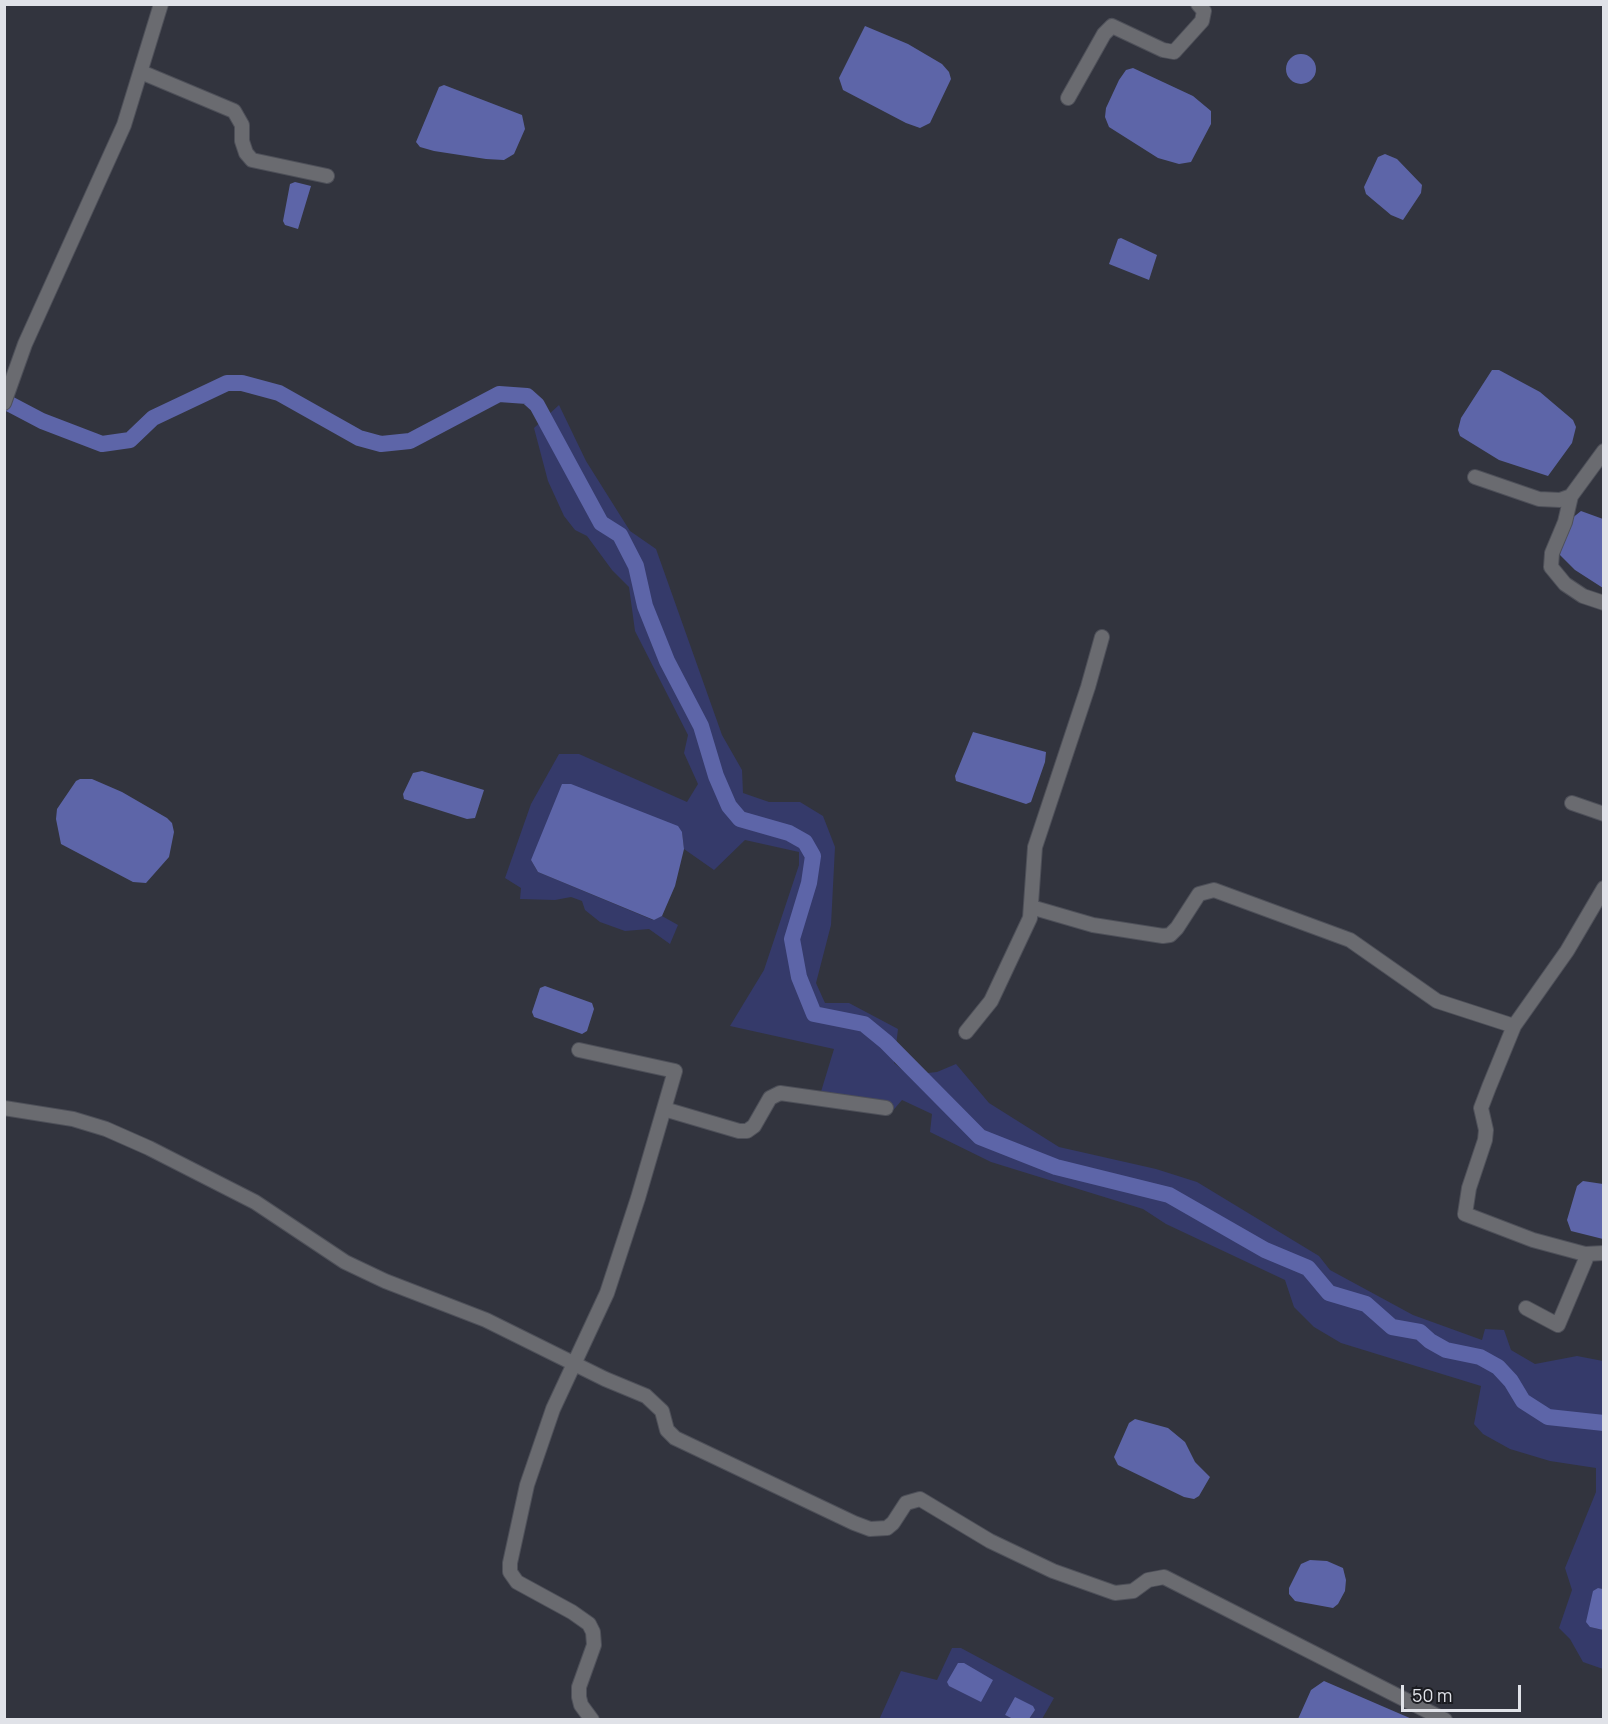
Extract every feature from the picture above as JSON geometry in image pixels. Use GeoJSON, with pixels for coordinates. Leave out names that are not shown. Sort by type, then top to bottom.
{"type":"FeatureCollection","features":[{"type":"Feature","properties":{"kind":"street"},"geometry":{"type":"LineString","coordinates":[[4,403],[25,344],[124,125],[161,4]]}},
{"type":"Feature","properties":{"kind":"street"},"geometry":{"type":"LineString","coordinates":[[1068,98],[1104,34],[1112,26],[1162,50],[1173,52],[1203,21],[1204,10],[1198,4]]}},
{"type":"Feature","properties":{"kind":"street"},"geometry":{"type":"LineString","coordinates":[[141,72],[234,111],[242,125],[242,141],[246,153],[252,160],[327,176]]}},
{"type":"Feature","properties":{"kind":"street"},"geometry":{"type":"LineString","coordinates":[[1604,451],[1571,496],[1565,522],[1552,553],[1551,567],[1565,584],[1583,596],[1604,603]]}},
{"type":"Feature","properties":{"kind":"street"},"geometry":{"type":"LineString","coordinates":[[1475,477],[1539,499],[1560,500],[1571,496]]}},
{"type":"Feature","properties":{"kind":"street"},"geometry":{"type":"LineString","coordinates":[[966,1032],[991,1001],[1030,918],[1035,847],[1082,708],[1102,637]]}},
{"type":"Feature","properties":{"kind":"street"},"geometry":{"type":"LineString","coordinates":[[1572,803],[1604,814]]}},
{"type":"Feature","properties":{"kind":"street"},"geometry":{"type":"LineString","coordinates":[[1604,888],[1567,951],[1514,1026],[1481,1108],[1486,1130],[1485,1140],[1469,1188],[1465,1214],[1533,1240],[1588,1254],[1604,1253]]}},
{"type":"Feature","properties":{"kind":"street"},"geometry":{"type":"LineString","coordinates":[[1031,907],[1093,925],[1163,936],[1170,935],[1177,928],[1199,894],[1214,890],[1350,940],[1437,1001],[1514,1026]]}},
{"type":"Feature","properties":{"kind":"street"},"geometry":{"type":"LineString","coordinates":[[579,1050],[675,1071],[607,1293],[553,1409],[527,1485],[510,1563],[510,1572],[517,1582],[589,1624],[593,1632],[594,1645],[579,1687],[579,1697],[581,1705],[592,1719]]}},
{"type":"Feature","properties":{"kind":"street"},"geometry":{"type":"LineString","coordinates":[[664,1109],[739,1131],[747,1131],[754,1126],[770,1098],[780,1093],[886,1108]]}},
{"type":"Feature","properties":{"kind":"street"},"geometry":{"type":"LineString","coordinates":[[4,1108],[73,1119],[106,1129],[255,1202],[345,1262],[385,1281],[486,1320],[575,1365],[646,1396],[662,1411],[667,1430],[675,1438],[854,1523],[870,1529],[887,1528],[906,1503],[920,1498],[1021,1556],[1053,1571],[1115,1593],[1133,1591],[1148,1580],[1164,1577],[1445,1719]]}},
{"type":"Feature","properties":{"kind":"street"},"geometry":{"type":"LineString","coordinates":[[1526,1308],[1558,1325],[1588,1254]]}},
{"type":"Feature","properties":{"kind":"shaded area"},"geometry":{"type":"Polygon","coordinates":[[[865,26],[908,44],[942,64],[949,72],[951,79],[930,123],[920,128],[906,123],[843,90],[839,78],[865,26]]]}},
{"type":"Feature","properties":{"kind":"shaded area"},"geometry":{"type":"Polygon","coordinates":[[[1301,54],[1312,58],[1316,69],[1312,80],[1301,84],[1290,80],[1286,69],[1290,58],[1301,54]]]}},
{"type":"Feature","properties":{"kind":"shaded area"},"geometry":{"type":"Polygon","coordinates":[[[1133,68],[1193,96],[1211,111],[1211,124],[1191,162],[1179,164],[1158,158],[1109,127],[1105,117],[1106,108],[1119,80],[1126,70],[1133,68]]]}},
{"type":"Feature","properties":{"kind":"shaded area"},"geometry":{"type":"Polygon","coordinates":[[[444,85],[522,115],[525,129],[514,154],[504,160],[486,159],[420,147],[416,142],[439,87],[444,85]]]}},
{"type":"Feature","properties":{"kind":"shaded area"},"geometry":{"type":"Polygon","coordinates":[[[1385,154],[1397,159],[1422,185],[1421,193],[1403,220],[1391,215],[1366,194],[1364,187],[1378,157],[1385,154]]]}},
{"type":"Feature","properties":{"kind":"shaded area"},"geometry":{"type":"Polygon","coordinates":[[[295,182],[311,186],[298,229],[285,225],[283,221],[290,184],[295,182]]]}},
{"type":"Feature","properties":{"kind":"shaded area"},"geometry":{"type":"Polygon","coordinates":[[[1121,238],[1157,255],[1149,280],[1109,264],[1118,239],[1121,238]]]}},
{"type":"Feature","properties":{"kind":"shaded area"},"geometry":{"type":"Polygon","coordinates":[[[1492,370],[1499,370],[1540,392],[1573,420],[1576,427],[1572,443],[1548,476],[1499,460],[1460,436],[1458,430],[1461,418],[1492,370]]]}},
{"type":"Feature","properties":{"kind":"shaded area"},"geometry":{"type":"Polygon","coordinates":[[[559,405],[586,461],[630,531],[656,549],[722,735],[742,770],[743,793],[769,802],[800,802],[823,816],[835,847],[831,925],[816,983],[825,1003],[849,1003],[898,1029],[894,1063],[909,1075],[937,1072],[956,1064],[989,1103],[1059,1147],[1156,1169],[1197,1182],[1319,1256],[1330,1270],[1413,1315],[1482,1340],[1485,1329],[1504,1330],[1511,1350],[1535,1364],[1577,1356],[1603,1361],[1603,1589],[1598,1588],[1590,1627],[1603,1630],[1603,1669],[1583,1662],[1570,1639],[1559,1628],[1572,1590],[1565,1568],[1596,1492],[1596,1468],[1550,1461],[1510,1449],[1483,1434],[1474,1424],[1481,1386],[1341,1343],[1314,1327],[1294,1307],[1285,1280],[1166,1224],[1143,1209],[991,1162],[930,1132],[932,1114],[902,1100],[890,1114],[820,1095],[834,1049],[730,1026],[764,970],[799,865],[799,852],[745,840],[714,870],[684,849],[682,832],[531,860],[538,872],[653,920],[662,916],[678,925],[670,944],[649,929],[625,931],[600,922],[585,910],[582,901],[571,897],[555,900],[520,899],[521,888],[505,878],[531,804],[559,754],[579,754],[687,802],[698,784],[684,753],[688,735],[635,631],[629,587],[612,570],[587,536],[575,530],[564,516],[548,481],[534,428],[559,405]]]}},
{"type":"Feature","properties":{"kind":"shaded area"},"geometry":{"type":"Polygon","coordinates":[[[1581,511],[1603,519],[1603,588],[1575,570],[1560,555],[1562,538],[1571,519],[1581,511]]]}},
{"type":"Feature","properties":{"kind":"shaded area"},"geometry":{"type":"Polygon","coordinates":[[[973,732],[1046,752],[1045,762],[1031,802],[1026,804],[956,781],[955,776],[973,732]]]}},
{"type":"Feature","properties":{"kind":"shaded area"},"geometry":{"type":"Polygon","coordinates":[[[422,771],[484,790],[475,818],[467,819],[404,799],[403,794],[413,773],[422,771]]]}},
{"type":"Feature","properties":{"kind":"shaded area"},"geometry":{"type":"Polygon","coordinates":[[[92,779],[122,792],[172,823],[174,832],[169,857],[146,883],[133,882],[61,844],[56,819],[57,809],[76,781],[92,779]]]}},
{"type":"Feature","properties":{"kind":"shaded area"},"geometry":{"type":"Polygon","coordinates":[[[562,784],[571,784],[678,826],[682,832],[684,849],[675,886],[662,916],[654,920],[538,872],[531,860],[562,784]]]}},
{"type":"Feature","properties":{"kind":"shaded area"},"geometry":{"type":"Polygon","coordinates":[[[545,986],[592,1003],[594,1009],[587,1031],[582,1034],[534,1017],[532,1012],[540,988],[545,986]]]}},
{"type":"Feature","properties":{"kind":"shaded area"},"geometry":{"type":"Polygon","coordinates":[[[1583,1181],[1603,1184],[1603,1239],[1571,1231],[1567,1220],[1577,1186],[1583,1181]]]}},
{"type":"Feature","properties":{"kind":"shaded area"},"geometry":{"type":"Polygon","coordinates":[[[1135,1419],[1168,1428],[1185,1442],[1195,1462],[1210,1477],[1199,1496],[1194,1499],[1184,1497],[1118,1465],[1114,1457],[1129,1423],[1135,1419]]]}},
{"type":"Feature","properties":{"kind":"shaded area"},"geometry":{"type":"Polygon","coordinates":[[[1310,1560],[1327,1561],[1343,1568],[1346,1580],[1345,1591],[1333,1608],[1295,1601],[1289,1594],[1289,1588],[1301,1564],[1310,1560]]]}},
{"type":"Feature","properties":{"kind":"shaded area"},"geometry":{"type":"Polygon","coordinates":[[[1598,1588],[1603,1589],[1603,1630],[1590,1627],[1586,1622],[1593,1591],[1598,1588]]]}},
{"type":"Feature","properties":{"kind":"shaded area"},"geometry":{"type":"Polygon","coordinates":[[[952,1648],[961,1648],[1054,1698],[1042,1719],[1029,1719],[1035,1710],[1005,1715],[1013,1719],[879,1720],[901,1671],[937,1680],[952,1648]]]}},
{"type":"Feature","properties":{"kind":"shaded area"},"geometry":{"type":"Polygon","coordinates":[[[958,1663],[964,1663],[993,1680],[981,1702],[949,1686],[947,1682],[958,1663]]]}},
{"type":"Feature","properties":{"kind":"shaded area"},"geometry":{"type":"Polygon","coordinates":[[[1324,1681],[1412,1719],[1298,1719],[1311,1690],[1324,1681]]]}},
{"type":"Feature","properties":{"kind":"shaded area"},"geometry":{"type":"Polygon","coordinates":[[[1015,1697],[1033,1706],[1035,1710],[1029,1719],[1013,1719],[1005,1715],[1015,1697]]]}},
{"type":"Feature","properties":{"kind":"waterway"},"geometry":{"type":"LineString","coordinates":[[4,401],[42,421],[102,444],[130,440],[153,418],[227,383],[242,383],[279,393],[359,438],[381,444],[410,441],[499,394],[527,396],[537,405],[601,523],[620,535],[636,566],[645,606],[667,661],[701,726],[716,776],[729,806],[740,819],[789,833],[805,842],[813,856],[809,883],[792,939],[799,977],[814,1014],[864,1024],[886,1042],[980,1137],[1056,1167],[1169,1195],[1265,1250],[1308,1268],[1329,1293],[1366,1304],[1392,1327],[1420,1332],[1446,1350],[1480,1357],[1498,1367],[1511,1381],[1523,1401],[1548,1417],[1604,1423]]}}]}
